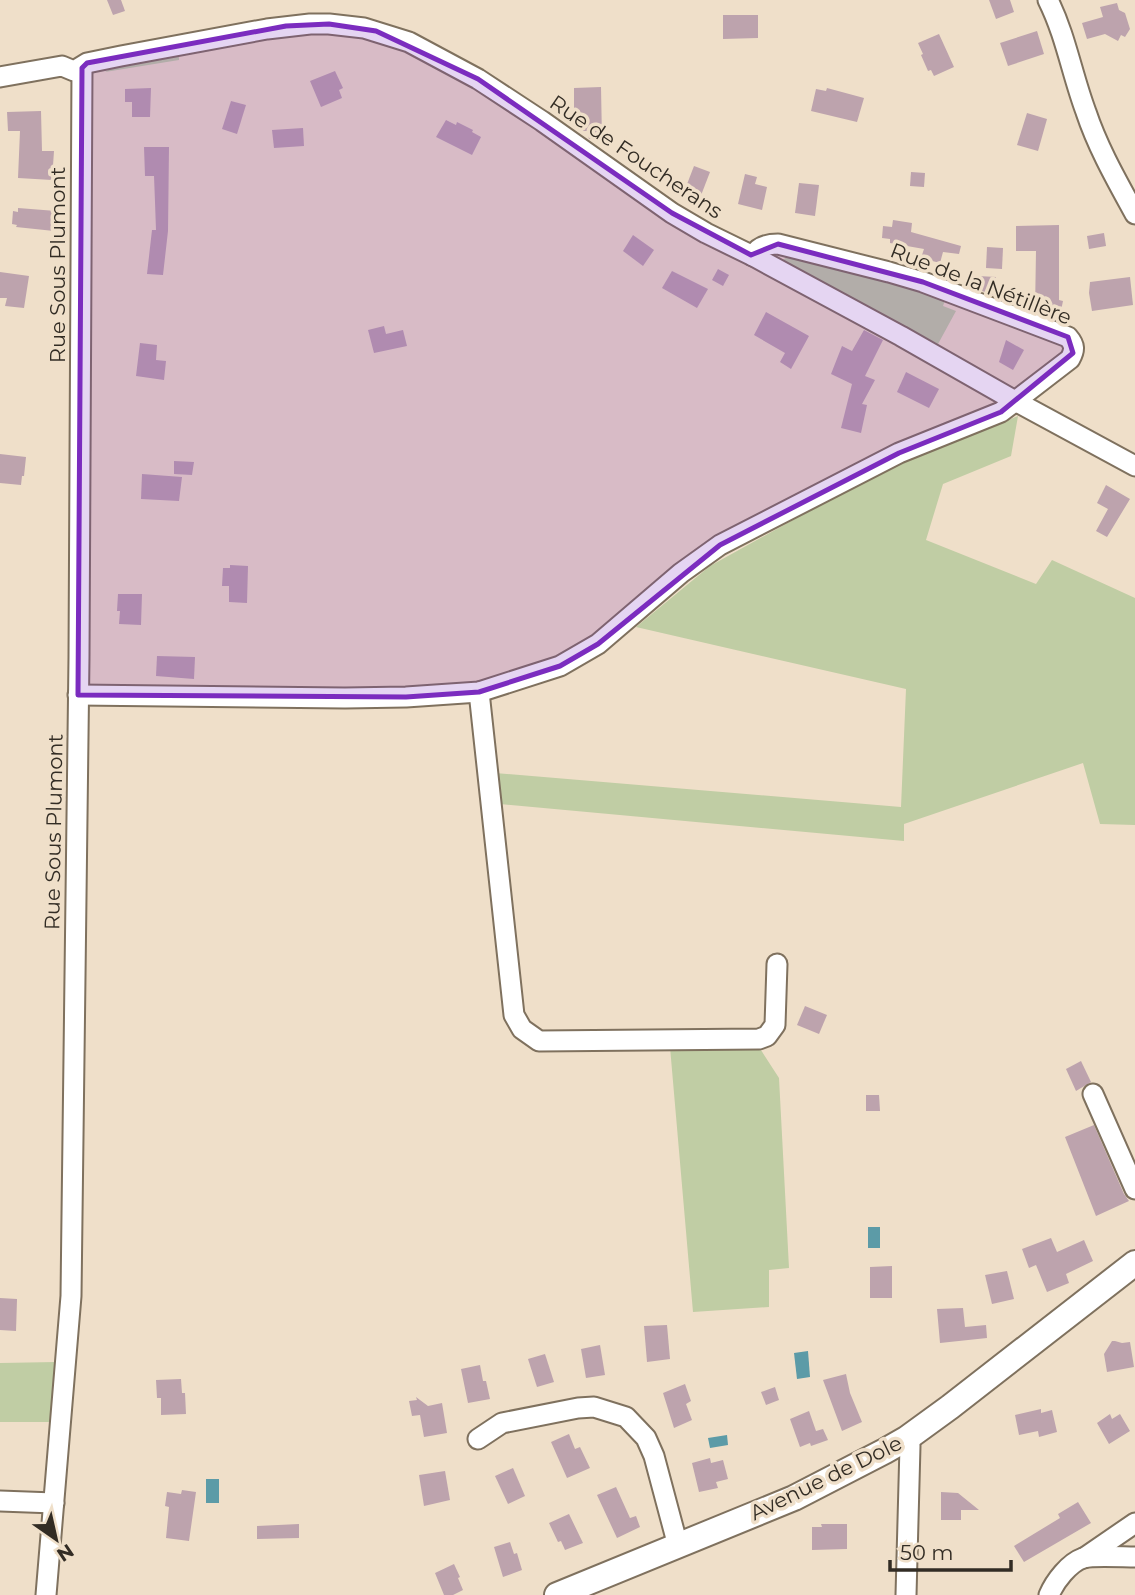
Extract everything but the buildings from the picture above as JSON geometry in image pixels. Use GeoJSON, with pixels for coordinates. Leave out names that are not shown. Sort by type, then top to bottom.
{"type":"FeatureCollection","features":[{"type":"Feature","properties":{"kind":"main road","name":"Avenue de Dole"},"geometry":{"type":"LineString","coordinates":[[556,1595],[794,1498],[906,1439],[1135,1263]]}},
{"type":"Feature","properties":{"kind":"street"},"geometry":{"type":"LineString","coordinates":[[1048,0],[1062,33],[1086,112],[1101,149],[1135,214]]}},
{"type":"Feature","properties":{"kind":"street","name":"Rue de Foucherans"},"geometry":{"type":"LineString","coordinates":[[0,77],[62,66],[74,71],[87,63],[286,26],[330,24],[376,31],[409,42],[478,79],[672,213],[706,233],[901,336],[1135,466]]}},
{"type":"Feature","properties":{"kind":"street","name":"Rue Sous Plumont"},"geometry":{"type":"LineString","coordinates":[[46,1595],[71,1296],[82,68]]}},
{"type":"Feature","properties":{"kind":"street","name":"Rue de la Nétillère"},"geometry":{"type":"LineString","coordinates":[[753,256],[758,248],[778,244],[889,272],[923,282],[1068,337],[1074,347],[1070,359],[1014,401]]}},
{"type":"Feature","properties":{"kind":"street"},"geometry":{"type":"LineString","coordinates":[[78,695],[345,698],[479,692],[560,666],[598,644],[681,573],[720,545],[899,453],[1001,412],[1014,401]]}},
{"type":"Feature","properties":{"kind":"street"},"geometry":{"type":"LineString","coordinates":[[479,692],[514,1015],[522,1029],[540,1041],[759,1039],[767,1036],[775,1025],[777,964]]}},
{"type":"Feature","properties":{"kind":"street"},"geometry":{"type":"LineString","coordinates":[[1093,1094],[1135,1189]]}},
{"type":"Feature","properties":{"kind":"street"},"geometry":{"type":"LineString","coordinates":[[478,1439],[502,1423],[578,1408],[594,1407],[625,1417],[646,1438],[654,1456],[678,1546]]}},
{"type":"Feature","properties":{"kind":"street"},"geometry":{"type":"LineString","coordinates":[[906,1439],[910,1446],[906,1595]]}},
{"type":"Feature","properties":{"kind":"street"},"geometry":{"type":"LineString","coordinates":[[0,1501],[54,1503]]}},
{"type":"Feature","properties":{"kind":"street"},"geometry":{"type":"LineString","coordinates":[[1049,1595],[1060,1575],[1135,1523]]}},
{"type":"Feature","properties":{"kind":"street"},"geometry":{"type":"LineString","coordinates":[[1083,1558],[1135,1557]]}},
{"type":"Feature","properties":{"kind":"highlighted area"},"geometry":{"type":"Polygon","coordinates":[[[329,24],[376,31],[478,79],[672,213],[751,255],[778,244],[923,282],[1068,337],[1073,353],[1001,412],[899,453],[720,545],[598,644],[560,666],[479,692],[406,697],[78,695],[82,68],[87,63],[286,26],[329,24]]]}},
{"type":"Feature","properties":{"kind":"green space"},"geometry":{"type":"Polygon","coordinates":[[[179,55],[179,60],[105,72],[110,69],[179,55]]]}},
{"type":"Feature","properties":{"kind":"green space"},"geometry":{"type":"Polygon","coordinates":[[[787,257],[945,300],[943,306],[956,311],[938,344],[781,261],[787,257]]]}},
{"type":"Feature","properties":{"kind":"green space"},"geometry":{"type":"Polygon","coordinates":[[[1018,416],[1011,456],[943,484],[926,540],[1036,584],[1052,560],[1135,598],[1135,825],[1100,824],[1083,763],[904,824],[904,841],[500,804],[495,773],[901,807],[906,689],[636,627],[710,566],[876,474],[1018,416]]]}},
{"type":"Feature","properties":{"kind":"green space"},"geometry":{"type":"Polygon","coordinates":[[[670,1047],[759,1047],[779,1078],[789,1268],[769,1270],[769,1307],[693,1312],[670,1047]]]}},
{"type":"Feature","properties":{"kind":"green space"},"geometry":{"type":"Polygon","coordinates":[[[56,1362],[51,1422],[0,1422],[0,1363],[56,1362]]]}},
{"type":"Feature","properties":{"kind":"water"},"geometry":{"type":"Polygon","coordinates":[[[868,1227],[880,1227],[880,1248],[868,1248],[868,1227]]]}},
{"type":"Feature","properties":{"kind":"water"},"geometry":{"type":"Polygon","coordinates":[[[808,1351],[810,1377],[797,1379],[794,1353],[808,1351]]]}},
{"type":"Feature","properties":{"kind":"water"},"geometry":{"type":"Polygon","coordinates":[[[727,1435],[728,1445],[710,1448],[708,1438],[727,1435]]]}},
{"type":"Feature","properties":{"kind":"water"},"geometry":{"type":"Polygon","coordinates":[[[206,1479],[219,1479],[219,1503],[206,1503],[206,1479]]]}}]}
